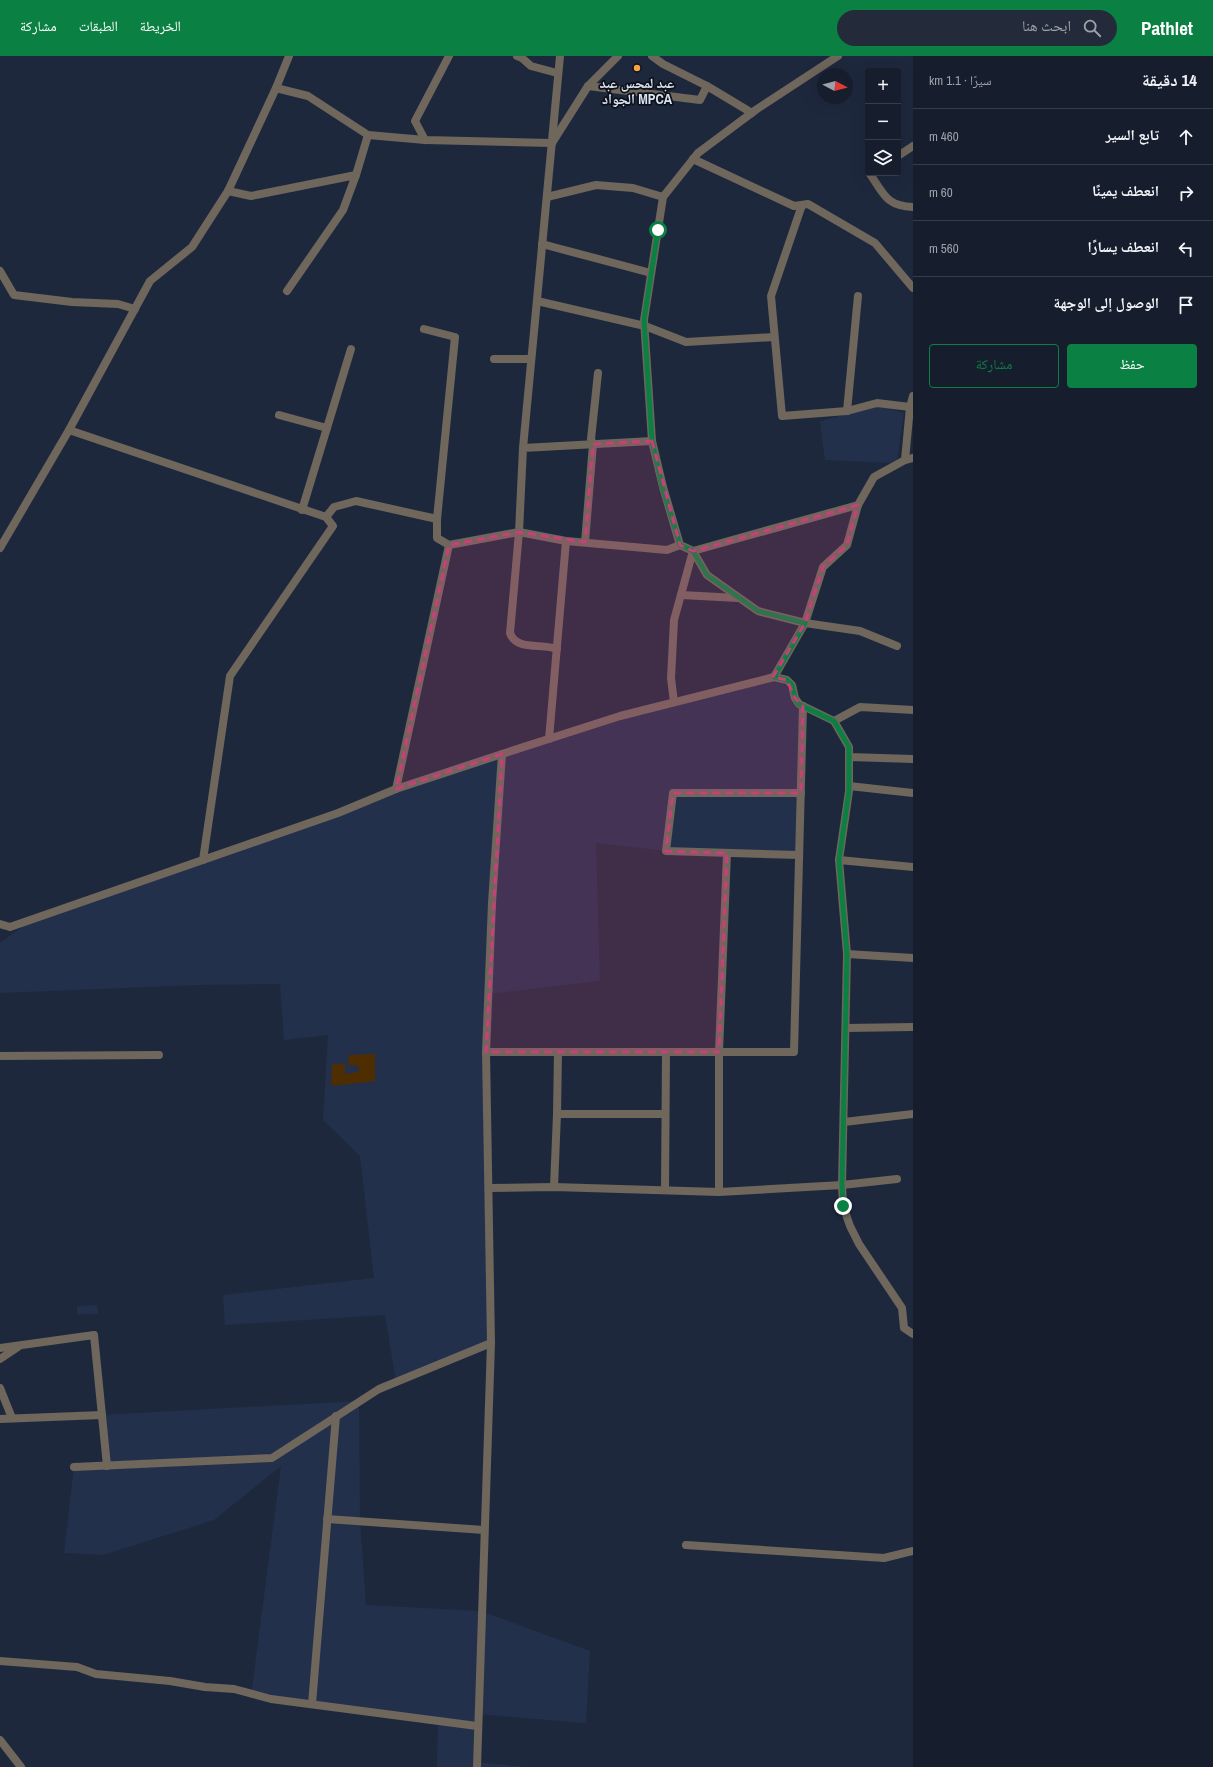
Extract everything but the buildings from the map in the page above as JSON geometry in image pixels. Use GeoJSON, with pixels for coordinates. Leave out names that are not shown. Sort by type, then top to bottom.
{"type":"FeatureCollection","features":[{"type":"Feature","properties":{"kind":"street"},"geometry":{"type":"LineString","coordinates":[[0,548],[69,430],[150,281],[192,247],[228,191],[276,88],[289,56]]}},
{"type":"Feature","properties":{"kind":"street"},"geometry":{"type":"LineString","coordinates":[[425,140],[415,121],[449,56]]}},
{"type":"Feature","properties":{"kind":"street"},"geometry":{"type":"LineString","coordinates":[[517,56],[532,66],[557,73]]}},
{"type":"Feature","properties":{"kind":"street"},"geometry":{"type":"LineString","coordinates":[[556,649],[547,646],[518,643],[512,639],[510,633],[519,532],[523,448],[552,143],[557,73],[560,56]]}},
{"type":"Feature","properties":{"kind":"street"},"geometry":{"type":"LineString","coordinates":[[552,143],[588,86],[618,56]]}},
{"type":"Feature","properties":{"kind":"street"},"geometry":{"type":"LineString","coordinates":[[652,56],[663,64],[707,86],[752,113]]}},
{"type":"Feature","properties":{"kind":"street"},"geometry":{"type":"LineString","coordinates":[[680,545],[662,487],[652,441],[644,320],[663,197],[698,153],[752,113],[838,56]]}},
{"type":"Feature","properties":{"kind":"street"},"geometry":{"type":"LineString","coordinates":[[588,86],[700,100],[707,86]]}},
{"type":"Feature","properties":{"kind":"street"},"geometry":{"type":"LineString","coordinates":[[276,88],[308,96],[368,135],[425,140],[552,143]]}},
{"type":"Feature","properties":{"kind":"street"},"geometry":{"type":"LineString","coordinates":[[287,292],[343,210],[356,175],[368,135]]}},
{"type":"Feature","properties":{"kind":"street"},"geometry":{"type":"LineString","coordinates":[[901,154],[913,146]]}},
{"type":"Feature","properties":{"kind":"street"},"geometry":{"type":"LineString","coordinates":[[693,159],[794,206],[808,204],[876,243],[913,288]]}},
{"type":"Feature","properties":{"kind":"street"},"geometry":{"type":"LineString","coordinates":[[228,191],[250,196],[356,175]]}},
{"type":"Feature","properties":{"kind":"street"},"geometry":{"type":"LineString","coordinates":[[873,176],[886,198],[899,206],[913,207]]}},
{"type":"Feature","properties":{"kind":"street"},"geometry":{"type":"LineString","coordinates":[[547,197],[596,185],[633,188],[663,197]]}},
{"type":"Feature","properties":{"kind":"street"},"geometry":{"type":"LineString","coordinates":[[802,205],[771,296],[782,416],[847,411],[877,402],[910,407]]}},
{"type":"Feature","properties":{"kind":"street"},"geometry":{"type":"LineString","coordinates":[[542,244],[651,273]]}},
{"type":"Feature","properties":{"kind":"street"},"geometry":{"type":"LineString","coordinates":[[0,271],[14,294],[72,302],[118,304],[135,309]]}},
{"type":"Feature","properties":{"kind":"street"},"geometry":{"type":"LineString","coordinates":[[847,411],[858,296]]}},
{"type":"Feature","properties":{"kind":"street"},"geometry":{"type":"LineString","coordinates":[[537,301],[645,326],[686,342],[774,337]]}},
{"type":"Feature","properties":{"kind":"street"},"geometry":{"type":"LineString","coordinates":[[424,329],[455,337],[437,519],[437,538],[448,546],[519,532],[566,541],[667,550],[680,545],[693,551],[707,575],[758,611],[805,623],[860,631],[897,646]]}},
{"type":"Feature","properties":{"kind":"street"},"geometry":{"type":"LineString","coordinates":[[302,510],[351,349]]}},
{"type":"Feature","properties":{"kind":"street"},"geometry":{"type":"LineString","coordinates":[[494,359],[531,359]]}},
{"type":"Feature","properties":{"kind":"street"},"geometry":{"type":"LineString","coordinates":[[585,542],[593,444],[591,438],[598,373]]}},
{"type":"Feature","properties":{"kind":"street"},"geometry":{"type":"LineString","coordinates":[[774,677],[805,623],[823,567],[847,545],[858,505],[874,477],[909,459],[910,407],[913,396]]}},
{"type":"Feature","properties":{"kind":"street"},"geometry":{"type":"LineString","coordinates":[[279,415],[327,428]]}},
{"type":"Feature","properties":{"kind":"street"},"geometry":{"type":"LineString","coordinates":[[69,430],[326,517],[333,526],[230,676],[203,860]]}},
{"type":"Feature","properties":{"kind":"street"},"geometry":{"type":"LineString","coordinates":[[523,448],[652,441]]}},
{"type":"Feature","properties":{"kind":"street"},"geometry":{"type":"LineString","coordinates":[[326,517],[334,507],[356,501],[437,519]]}},
{"type":"Feature","properties":{"kind":"street"},"geometry":{"type":"LineString","coordinates":[[693,551],[858,505]]}},
{"type":"Feature","properties":{"kind":"street"},"geometry":{"type":"LineString","coordinates":[[549,739],[566,541]]}},
{"type":"Feature","properties":{"kind":"street"},"geometry":{"type":"LineString","coordinates":[[396,789],[448,546]]}},
{"type":"Feature","properties":{"kind":"street"},"geometry":{"type":"LineString","coordinates":[[674,702],[671,678],[674,620],[693,551]]}},
{"type":"Feature","properties":{"kind":"street"},"geometry":{"type":"LineString","coordinates":[[681,595],[738,598]]}},
{"type":"Feature","properties":{"kind":"street"},"geometry":{"type":"LineString","coordinates":[[0,931],[338,813],[396,789],[620,716],[774,677],[787,680],[792,685],[798,704],[834,721],[849,747],[849,786],[839,860],[847,954],[842,1185],[843,1206],[850,1226],[859,1244],[902,1308],[904,1328],[913,1334]]}},
{"type":"Feature","properties":{"kind":"street"},"geometry":{"type":"LineString","coordinates":[[486,1052],[794,1052],[803,706]]}},
{"type":"Feature","properties":{"kind":"street"},"geometry":{"type":"LineString","coordinates":[[834,721],[860,707],[913,710]]}},
{"type":"Feature","properties":{"kind":"street"},"geometry":{"type":"LineString","coordinates":[[477,1767],[477,1726],[491,1343],[486,1052],[492,903],[502,754]]}},
{"type":"Feature","properties":{"kind":"street"},"geometry":{"type":"LineString","coordinates":[[849,758],[913,759]]}},
{"type":"Feature","properties":{"kind":"street"},"geometry":{"type":"LineString","coordinates":[[849,786],[913,793]]}},
{"type":"Feature","properties":{"kind":"street"},"geometry":{"type":"LineString","coordinates":[[799,855],[666,851],[673,793],[801,793]]}},
{"type":"Feature","properties":{"kind":"street"},"geometry":{"type":"LineString","coordinates":[[719,1192],[719,1052],[727,853]]}},
{"type":"Feature","properties":{"kind":"street"},"geometry":{"type":"LineString","coordinates":[[839,860],[913,867]]}},
{"type":"Feature","properties":{"kind":"street"},"geometry":{"type":"LineString","coordinates":[[0,924],[10,927]]}},
{"type":"Feature","properties":{"kind":"street"},"geometry":{"type":"LineString","coordinates":[[847,954],[913,958]]}},
{"type":"Feature","properties":{"kind":"street"},"geometry":{"type":"LineString","coordinates":[[846,1028],[913,1027]]}},
{"type":"Feature","properties":{"kind":"street"},"geometry":{"type":"LineString","coordinates":[[554,1186],[558,1052]]}},
{"type":"Feature","properties":{"kind":"street"},"geometry":{"type":"LineString","coordinates":[[665,1190],[666,1052]]}},
{"type":"Feature","properties":{"kind":"street"},"geometry":{"type":"LineString","coordinates":[[0,1056],[159,1055]]}},
{"type":"Feature","properties":{"kind":"street"},"geometry":{"type":"LineString","coordinates":[[557,1114],[665,1114]]}},
{"type":"Feature","properties":{"kind":"street"},"geometry":{"type":"LineString","coordinates":[[844,1122],[913,1114]]}},
{"type":"Feature","properties":{"kind":"street"},"geometry":{"type":"LineString","coordinates":[[489,1188],[554,1186],[719,1192],[842,1185],[897,1179]]}},
{"type":"Feature","properties":{"kind":"street"},"geometry":{"type":"LineString","coordinates":[[0,1348],[94,1335],[107,1466]]}},
{"type":"Feature","properties":{"kind":"street"},"geometry":{"type":"LineString","coordinates":[[74,1467],[272,1458],[379,1389],[491,1343]]}},
{"type":"Feature","properties":{"kind":"street"},"geometry":{"type":"LineString","coordinates":[[0,1359],[20,1346]]}},
{"type":"Feature","properties":{"kind":"street"},"geometry":{"type":"LineString","coordinates":[[0,1388],[12,1418]]}},
{"type":"Feature","properties":{"kind":"street"},"geometry":{"type":"LineString","coordinates":[[0,1419],[102,1415]]}},
{"type":"Feature","properties":{"kind":"street"},"geometry":{"type":"LineString","coordinates":[[312,1704],[336,1416]]}},
{"type":"Feature","properties":{"kind":"street"},"geometry":{"type":"LineString","coordinates":[[327,1519],[484,1530]]}},
{"type":"Feature","properties":{"kind":"street"},"geometry":{"type":"LineString","coordinates":[[686,1545],[884,1558],[913,1551]]}},
{"type":"Feature","properties":{"kind":"street"},"geometry":{"type":"LineString","coordinates":[[0,1661],[77,1667],[96,1674],[170,1681],[234,1690],[271,1699],[477,1726]]}},
{"type":"Feature","properties":{"kind":"street"},"geometry":{"type":"LineString","coordinates":[[1,1742],[21,1767]]}},
{"type":"Feature","properties":{"kind":"highlighted area"},"geometry":{"type":"Polygon","coordinates":[[[652,441],[680,545],[693,551],[858,505],[847,545],[823,567],[805,623],[773,677],[787,680],[795,698],[803,706],[801,793],[673,793],[666,851],[727,853],[719,1052],[486,1052],[502,754],[396,789],[449,545],[519,532],[585,542],[593,444],[652,441]]]}},
{"type":"Feature","properties":{"kind":"shaded area"},"geometry":{"type":"Polygon","coordinates":[[[879,406],[904,413],[897,460],[893,463],[825,460],[820,421],[879,406]]]}},
{"type":"Feature","properties":{"kind":"shaded area"},"geometry":{"type":"Polygon","coordinates":[[[779,678],[803,706],[799,855],[666,851],[596,843],[600,981],[488,994],[491,1343],[396,1381],[385,1315],[225,1325],[223,1295],[374,1278],[360,1156],[323,1120],[328,1035],[284,1040],[280,984],[197,985],[0,993],[0,943],[33,919],[620,716],[779,678]]]}},
{"type":"Feature","properties":{"kind":"shaded area"},"geometry":{"type":"Polygon","coordinates":[[[375,1054],[375,1081],[331,1086],[332,1064],[345,1064],[345,1074],[358,1072],[359,1066],[348,1065],[349,1055],[375,1054]]]}},
{"type":"Feature","properties":{"kind":"shaded area"},"geometry":{"type":"Polygon","coordinates":[[[97,1305],[98,1314],[77,1314],[77,1306],[97,1305]]]}},
{"type":"Feature","properties":{"kind":"shaded area"},"geometry":{"type":"Polygon","coordinates":[[[359,1401],[360,1521],[366,1605],[481,1611],[590,1651],[586,1723],[478,1714],[477,1762],[526,1767],[437,1767],[438,1722],[251,1696],[281,1466],[214,1520],[103,1555],[64,1553],[74,1467],[107,1466],[102,1415],[359,1401]]]}},
{"type":"Feature","properties":{"kind":"place","name":"عبد لمحس عبد الجواد MPCA"},"geometry":{"type":"Point","coordinates":[637,68]}},
{"type":"Feature","properties":{"kind":"route"},"geometry":{"type":"LineString","coordinates":[[658,230],[644,320],[652,441],[662,487],[680,545],[693,551],[707,575],[758,611],[805,623],[774,677],[787,680],[792,685],[798,704],[834,721],[849,747],[849,791],[839,860],[847,954],[842,1185],[843,1206]]}}]}
